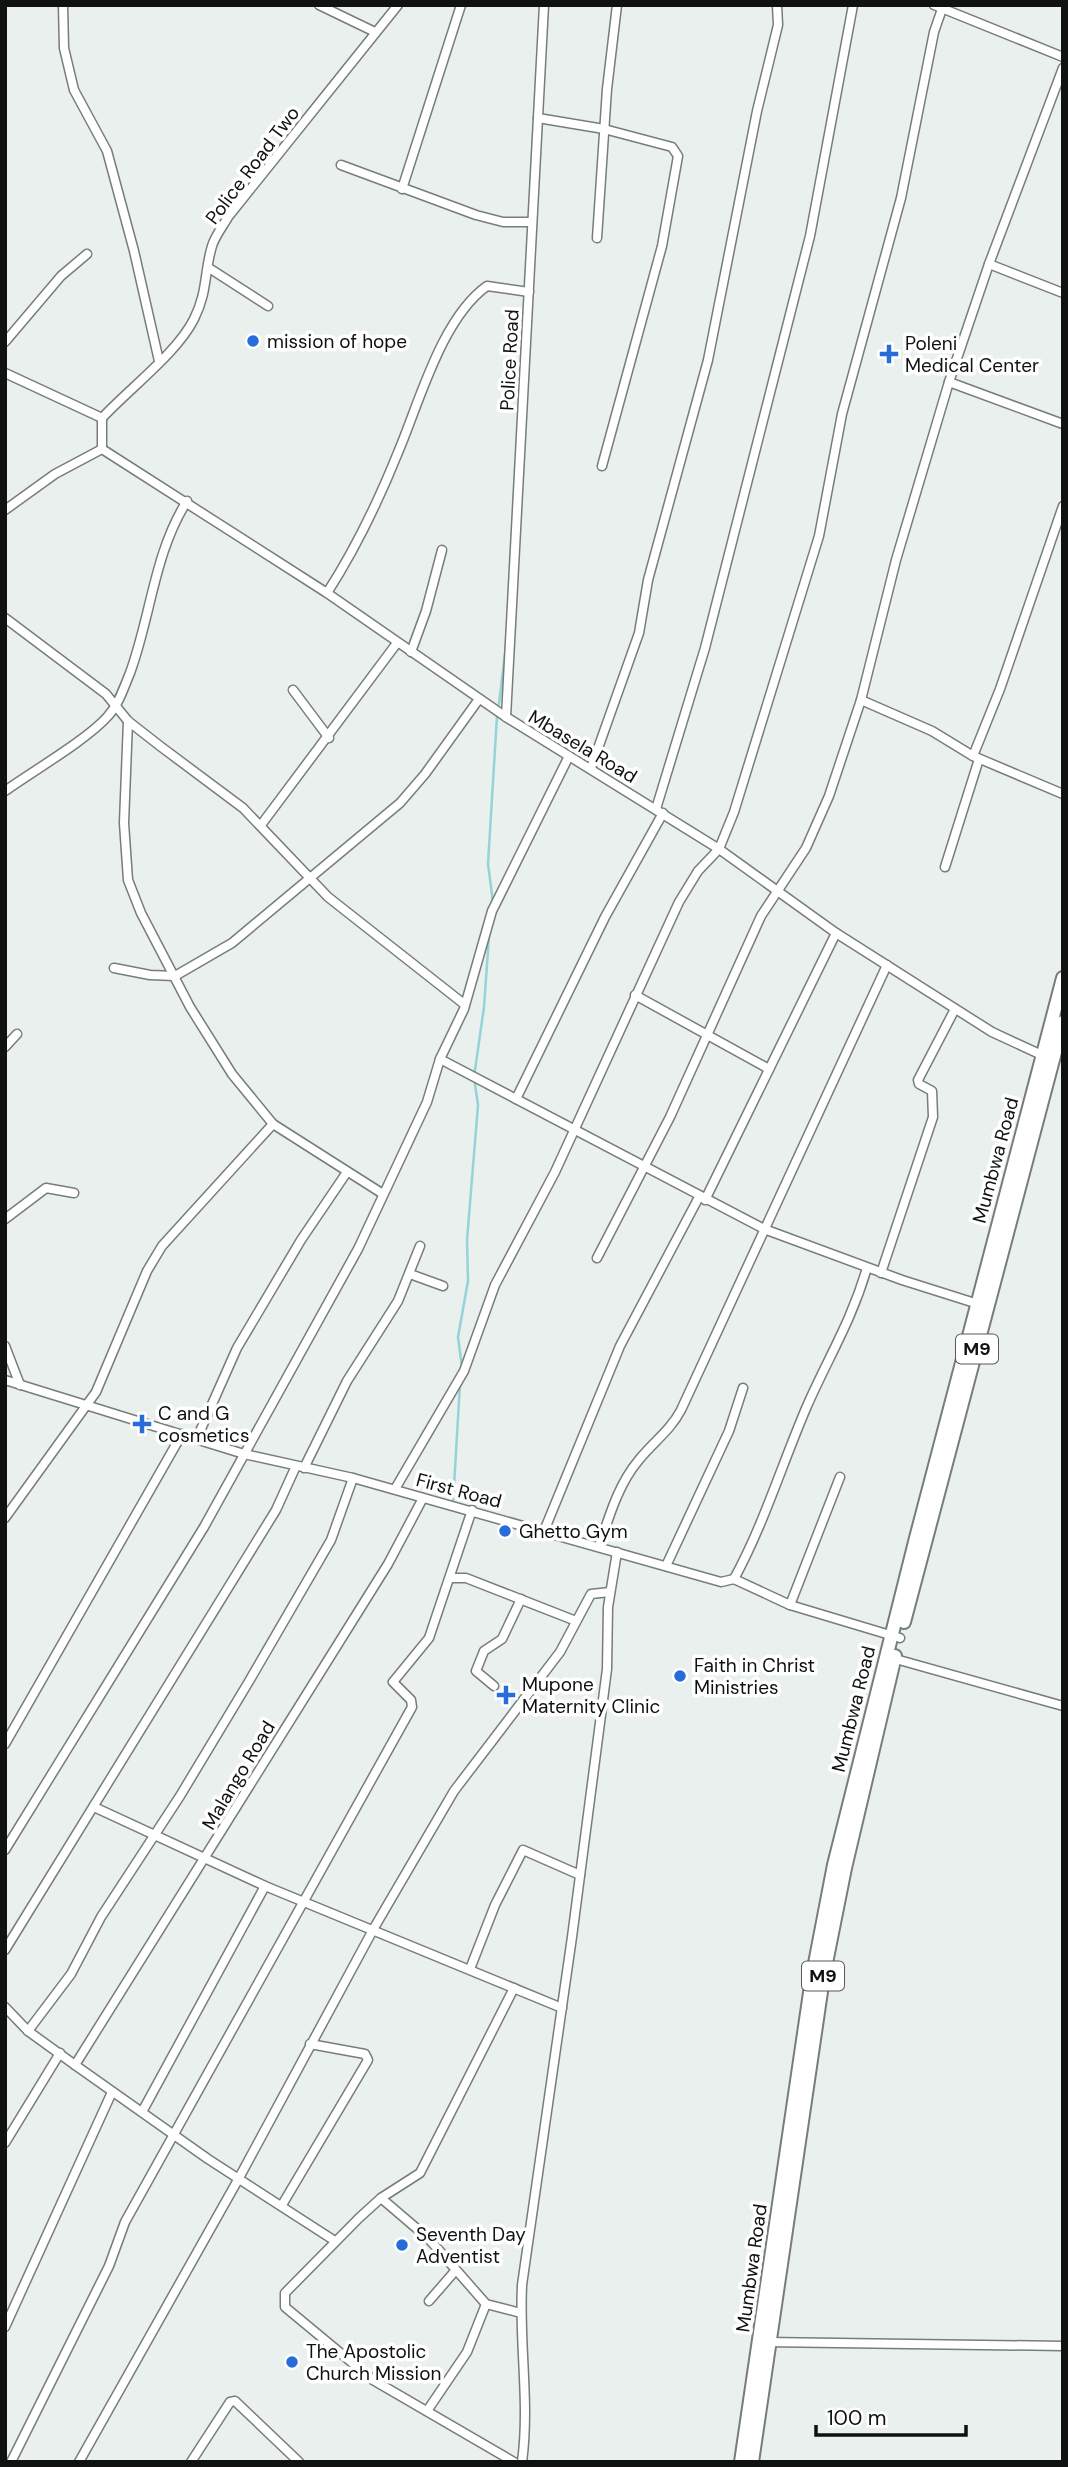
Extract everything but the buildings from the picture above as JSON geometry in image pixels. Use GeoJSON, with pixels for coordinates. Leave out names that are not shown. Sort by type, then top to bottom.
{"type":"FeatureCollection","features":[{"type":"Feature","properties":{"kind":"main road","name":"Mumbwa Road"},"geometry":{"type":"LineString","coordinates":[[741,2462],[765,2342],[827,1952],[890,1657],[1048,1058],[1063,978]]}},
{"type":"Feature","properties":{"kind":"main road","name":"Mumbwa Road"},"geometry":{"type":"LineString","coordinates":[[896,1637],[978,1304],[1048,1058],[1063,1022]]}},
{"type":"Feature","properties":{"kind":"main road","name":"Mumbwa Road"},"geometry":{"type":"LineString","coordinates":[[752,2462],[765,2342]]}},
{"type":"Feature","properties":{"kind":"street"},"geometry":{"type":"LineString","coordinates":[[63,5],[64,48],[74,90],[107,151],[134,251],[159,361]]}},
{"type":"Feature","properties":{"kind":"street"},"geometry":{"type":"LineString","coordinates":[[319,5],[375,32]]}},
{"type":"Feature","properties":{"kind":"street","name":"Police Road Two"},"geometry":{"type":"LineString","coordinates":[[102,418],[174,349],[193,320],[208,283],[212,246],[228,217],[398,5]]}},
{"type":"Feature","properties":{"kind":"street"},"geometry":{"type":"LineString","coordinates":[[402,188],[461,5]]}},
{"type":"Feature","properties":{"kind":"street","name":"Police Road"},"geometry":{"type":"LineString","coordinates":[[506,717],[544,5]]}},
{"type":"Feature","properties":{"kind":"street"},"geometry":{"type":"LineString","coordinates":[[597,238],[604,129],[617,5]]}},
{"type":"Feature","properties":{"kind":"street"},"geometry":{"type":"LineString","coordinates":[[591,768],[639,633],[648,580],[708,360],[755,123],[778,25],[777,5]]}},
{"type":"Feature","properties":{"kind":"street"},"geometry":{"type":"LineString","coordinates":[[516,1100],[624,878],[660,811],[705,648],[810,236],[853,5]]}},
{"type":"Feature","properties":{"kind":"street"},"geometry":{"type":"LineString","coordinates":[[395,1489],[464,1371],[495,1285],[545,1191],[684,892],[719,849],[766,715],[819,536],[842,414],[901,198],[938,7],[1063,57]]}},
{"type":"Feature","properties":{"kind":"street"},"geometry":{"type":"LineString","coordinates":[[597,1258],[645,1169],[761,916],[814,832],[860,700],[896,560],[949,382],[989,264],[1063,68]]}},
{"type":"Feature","properties":{"kind":"street"},"geometry":{"type":"LineString","coordinates":[[538,118],[604,129],[671,147],[678,156],[659,257],[602,466]]}},
{"type":"Feature","properties":{"kind":"street"},"geometry":{"type":"LineString","coordinates":[[341,165],[503,222],[532,222]]}},
{"type":"Feature","properties":{"kind":"street"},"geometry":{"type":"LineString","coordinates":[[5,342],[61,276],[88,254]]}},
{"type":"Feature","properties":{"kind":"street"},"geometry":{"type":"LineString","coordinates":[[989,264],[1063,293]]}},
{"type":"Feature","properties":{"kind":"street"},"geometry":{"type":"LineString","coordinates":[[209,268],[268,306]]}},
{"type":"Feature","properties":{"kind":"street"},"geometry":{"type":"LineString","coordinates":[[327,593],[352,555],[434,364],[454,325],[487,286],[528,292]]}},
{"type":"Feature","properties":{"kind":"street"},"geometry":{"type":"LineString","coordinates":[[5,373],[102,418],[102,449],[55,474],[5,509]]}},
{"type":"Feature","properties":{"kind":"street"},"geometry":{"type":"LineString","coordinates":[[949,382],[1063,424]]}},
{"type":"Feature","properties":{"kind":"street","name":"Mbasela Road"},"geometry":{"type":"LineString","coordinates":[[102,449],[327,593],[506,717],[719,849],[836,933],[992,1032],[1048,1058]]}},
{"type":"Feature","properties":{"kind":"street"},"geometry":{"type":"LineString","coordinates":[[5,792],[100,723],[116,705],[133,663],[164,549],[175,520],[187,501]]}},
{"type":"Feature","properties":{"kind":"street"},"geometry":{"type":"LineString","coordinates":[[945,867],[976,758],[1063,506]]}},
{"type":"Feature","properties":{"kind":"street"},"geometry":{"type":"LineString","coordinates":[[411,652],[426,611],[442,550]]}},
{"type":"Feature","properties":{"kind":"street"},"geometry":{"type":"LineString","coordinates":[[5,618],[106,694],[128,720],[243,808],[308,877],[352,918],[464,1004]]}},
{"type":"Feature","properties":{"kind":"street"},"geometry":{"type":"LineString","coordinates":[[261,825],[329,738],[397,643]]}},
{"type":"Feature","properties":{"kind":"street"},"geometry":{"type":"LineString","coordinates":[[293,690],[329,738]]}},
{"type":"Feature","properties":{"kind":"street"},"geometry":{"type":"LineString","coordinates":[[114,968],[150,975],[175,975],[232,943],[400,803],[425,774],[479,699]]}},
{"type":"Feature","properties":{"kind":"street"},"geometry":{"type":"LineString","coordinates":[[860,700],[932,731],[976,758],[1063,794]]}},
{"type":"Feature","properties":{"kind":"street"},"geometry":{"type":"LineString","coordinates":[[128,720],[125,872],[141,913],[190,1007],[232,1074],[273,1124],[383,1194]]}},
{"type":"Feature","properties":{"kind":"street"},"geometry":{"type":"LineString","coordinates":[[5,1850],[204,1527],[358,1249],[427,1102],[440,1059],[462,1015],[492,911],[569,756]]}},
{"type":"Feature","properties":{"kind":"street"},"geometry":{"type":"LineString","coordinates":[[544,1531],[615,1356],[702,1199],[836,933]]}},
{"type":"Feature","properties":{"kind":"street"},"geometry":{"type":"LineString","coordinates":[[599,1547],[626,1478],[639,1460],[670,1429],[681,1410],[887,965]]}},
{"type":"Feature","properties":{"kind":"street"},"geometry":{"type":"LineString","coordinates":[[635,995],[769,1069]]}},
{"type":"Feature","properties":{"kind":"street"},"geometry":{"type":"LineString","coordinates":[[881,1273],[933,1117],[932,1091],[919,1084],[918,1080],[955,1009]]}},
{"type":"Feature","properties":{"kind":"street"},"geometry":{"type":"LineString","coordinates":[[5,1046],[17,1034]]}},
{"type":"Feature","properties":{"kind":"street"},"geometry":{"type":"LineString","coordinates":[[440,1059],[702,1199],[764,1229],[881,1273],[978,1304]]}},
{"type":"Feature","properties":{"kind":"street"},"geometry":{"type":"LineString","coordinates":[[5,1518],[88,1405],[115,1353],[147,1270],[162,1246],[273,1124]]}},
{"type":"Feature","properties":{"kind":"street"},"geometry":{"type":"LineString","coordinates":[[197,1438],[237,1348],[300,1240],[347,1171]]}},
{"type":"Feature","properties":{"kind":"street"},"geometry":{"type":"LineString","coordinates":[[5,1219],[46,1188],[74,1193]]}},
{"type":"Feature","properties":{"kind":"street"},"geometry":{"type":"LineString","coordinates":[[5,1950],[276,1510],[346,1381],[398,1301],[420,1246]]}},
{"type":"Feature","properties":{"kind":"street"},"geometry":{"type":"LineString","coordinates":[[734,1580],[753,1543],[807,1405],[845,1332],[867,1268]]}},
{"type":"Feature","properties":{"kind":"street"},"geometry":{"type":"LineString","coordinates":[[410,1274],[443,1286]]}},
{"type":"Feature","properties":{"kind":"street"},"geometry":{"type":"LineString","coordinates":[[5,1346],[20,1384]]}},
{"type":"Feature","properties":{"kind":"street","name":"First Road"},"geometry":{"type":"LineString","coordinates":[[5,1380],[244,1454],[395,1489],[721,1582],[734,1580],[790,1605],[896,1637]]}},
{"type":"Feature","properties":{"kind":"street"},"geometry":{"type":"LineString","coordinates":[[666,1566],[729,1431],[743,1388]]}},
{"type":"Feature","properties":{"kind":"street"},"geometry":{"type":"LineString","coordinates":[[5,1744],[182,1434]]}},
{"type":"Feature","properties":{"kind":"street"},"geometry":{"type":"LineString","coordinates":[[790,1605],[840,1477]]}},
{"type":"Feature","properties":{"kind":"street"},"geometry":{"type":"LineString","coordinates":[[28,2031],[68,1980],[101,1917],[180,1796],[331,1540],[353,1478]]}},
{"type":"Feature","properties":{"kind":"street","name":"Malango Road"},"geometry":{"type":"LineString","coordinates":[[75,2065],[387,1564],[423,1498]]}},
{"type":"Feature","properties":{"kind":"street"},"geometry":{"type":"LineString","coordinates":[[11,2462],[109,2266],[125,2222],[412,1707],[411,1700],[395,1687],[394,1678],[429,1638],[452,1578],[472,1510]]}},
{"type":"Feature","properties":{"kind":"street"},"geometry":{"type":"LineString","coordinates":[[522,2462],[527,2393],[521,2313],[534,2196],[607,1669],[610,1592],[617,1552]]}},
{"type":"Feature","properties":{"kind":"street"},"geometry":{"type":"LineString","coordinates":[[452,1578],[466,1578],[576,1621]]}},
{"type":"Feature","properties":{"kind":"street"},"geometry":{"type":"LineString","coordinates":[[79,2462],[239,2178],[374,1928],[463,1777],[560,1653],[591,1594],[610,1592]]}},
{"type":"Feature","properties":{"kind":"street"},"geometry":{"type":"LineString","coordinates":[[494,1686],[476,1671],[484,1651],[502,1639],[521,1599]]}},
{"type":"Feature","properties":{"kind":"street"},"geometry":{"type":"LineString","coordinates":[[890,1657],[1063,1706]]}},
{"type":"Feature","properties":{"kind":"street"},"geometry":{"type":"LineString","coordinates":[[94,1807],[265,1886],[374,1928],[562,2008]]}},
{"type":"Feature","properties":{"kind":"street"},"geometry":{"type":"LineString","coordinates":[[470,1969],[495,1905],[523,1850],[580,1875]]}},
{"type":"Feature","properties":{"kind":"street"},"geometry":{"type":"LineString","coordinates":[[142,2112],[265,1886]]}},
{"type":"Feature","properties":{"kind":"street"},"geometry":{"type":"LineString","coordinates":[[514,1988],[426,2164],[410,2181],[381,2199],[335,2241],[285,2293],[285,2307],[373,2380],[514,2462]]}},
{"type":"Feature","properties":{"kind":"street"},"geometry":{"type":"LineString","coordinates":[[5,2007],[28,2031],[112,2092],[335,2241]]}},
{"type":"Feature","properties":{"kind":"street"},"geometry":{"type":"LineString","coordinates":[[282,2205],[368,2060],[365,2054],[310,2044]]}},
{"type":"Feature","properties":{"kind":"street"},"geometry":{"type":"LineString","coordinates":[[5,2143],[60,2053]]}},
{"type":"Feature","properties":{"kind":"street"},"geometry":{"type":"LineString","coordinates":[[5,2327],[112,2092]]}},
{"type":"Feature","properties":{"kind":"street"},"geometry":{"type":"LineString","coordinates":[[381,2199],[418,2227],[486,2304],[521,2313]]}},
{"type":"Feature","properties":{"kind":"street"},"geometry":{"type":"LineString","coordinates":[[429,2301],[455,2271]]}},
{"type":"Feature","properties":{"kind":"street"},"geometry":{"type":"LineString","coordinates":[[427,2410],[467,2352],[486,2304]]}},
{"type":"Feature","properties":{"kind":"street"},"geometry":{"type":"LineString","coordinates":[[765,2342],[1063,2346]]}},
{"type":"Feature","properties":{"kind":"street"},"geometry":{"type":"LineString","coordinates":[[191,2462],[230,2402],[235,2401],[299,2462]]}},
{"type":"Feature","properties":{"kind":"waterway"},"geometry":{"type":"LineString","coordinates":[[531,177],[539,30]]}},
{"type":"Feature","properties":{"kind":"waterway"},"geometry":{"type":"LineString","coordinates":[[499,704],[506,645]]}},
{"type":"Feature","properties":{"kind":"waterway"},"geometry":{"type":"LineString","coordinates":[[493,902],[488,864],[497,716]]}},
{"type":"Feature","properties":{"kind":"waterway"},"geometry":{"type":"LineString","coordinates":[[462,1367],[458,1337],[468,1281],[467,1240],[478,1105],[474,1077],[484,1007],[489,936]]}},
{"type":"Feature","properties":{"kind":"waterway"},"geometry":{"type":"LineString","coordinates":[[453,1503],[460,1384]]}},
{"type":"Feature","properties":{"kind":"place","name":"mission of hope"},"geometry":{"type":"Point","coordinates":[253,341]}},
{"type":"Feature","properties":{"kind":"place","name":"Poleni Medical Center"},"geometry":{"type":"Point","coordinates":[889,354]}},
{"type":"Feature","properties":{"kind":"place","name":"C and G cosmetics"},"geometry":{"type":"Point","coordinates":[142,1424]}},
{"type":"Feature","properties":{"kind":"place","name":"Ghetto Gym"},"geometry":{"type":"Point","coordinates":[505,1531]}},
{"type":"Feature","properties":{"kind":"place","name":"Faith in Christ Ministries"},"geometry":{"type":"Point","coordinates":[680,1676]}},
{"type":"Feature","properties":{"kind":"place","name":"Mupone Maternity Clinic"},"geometry":{"type":"Point","coordinates":[506,1695]}},
{"type":"Feature","properties":{"kind":"place","name":"Seventh Day Adventist"},"geometry":{"type":"Point","coordinates":[402,2245]}},
{"type":"Feature","properties":{"kind":"place","name":"The Apostolic Church Mission"},"geometry":{"type":"Point","coordinates":[292,2362]}}]}
